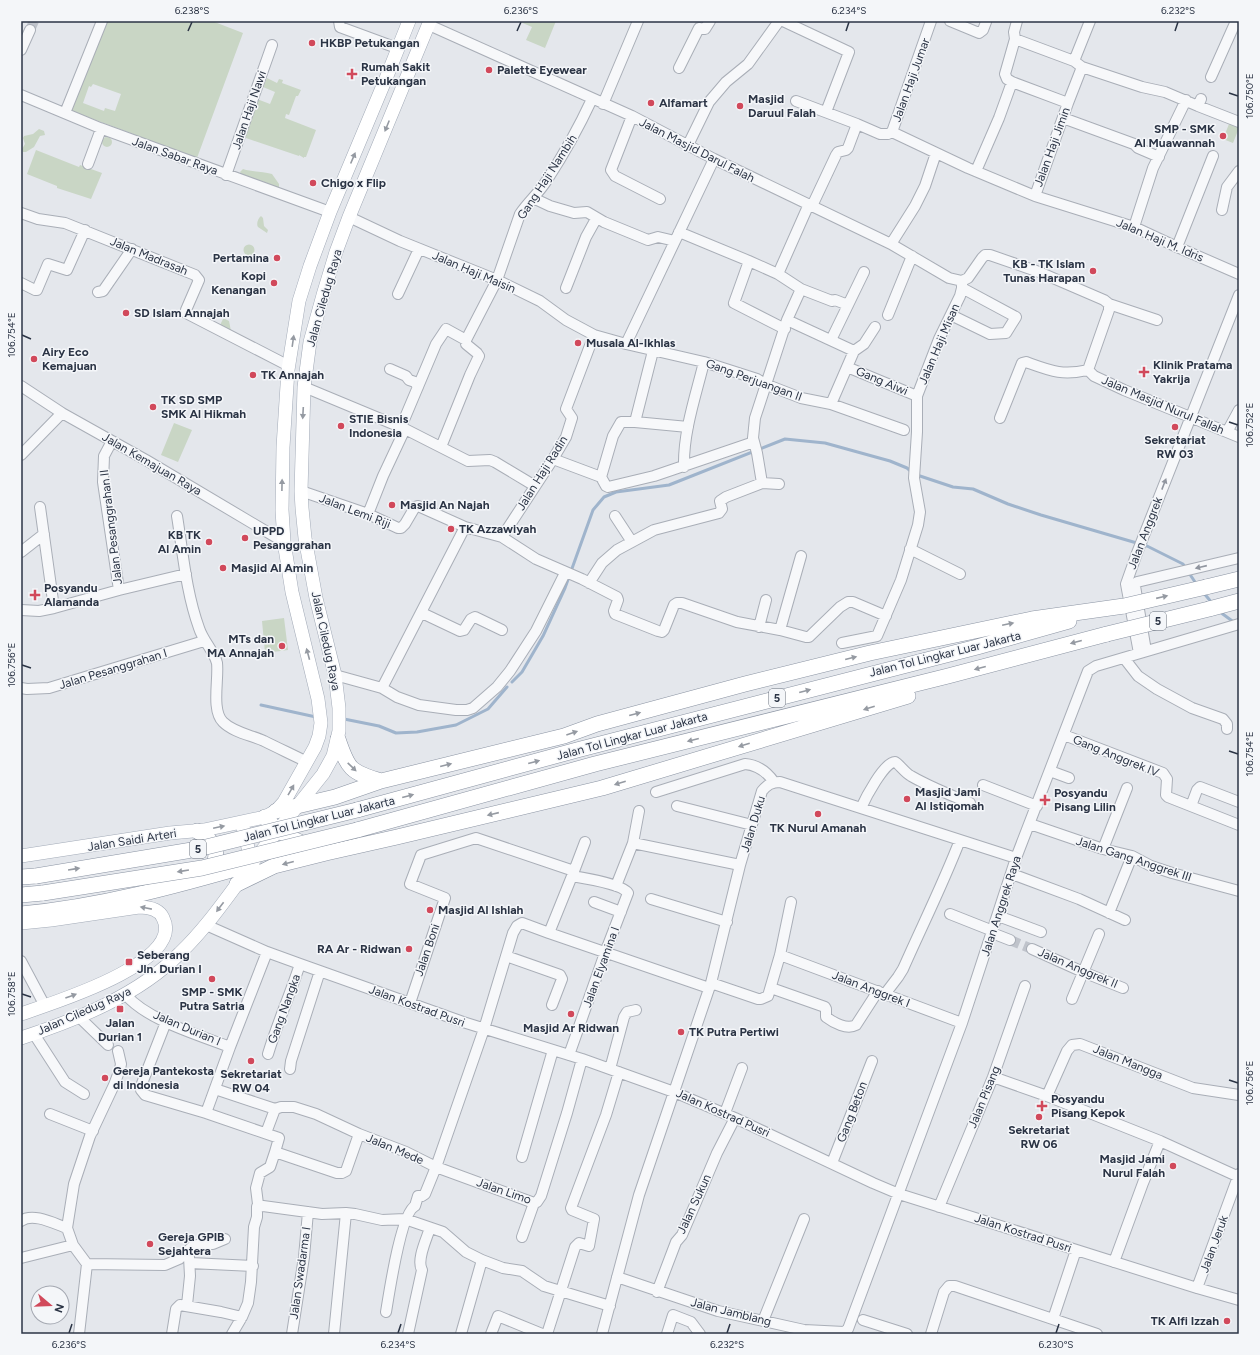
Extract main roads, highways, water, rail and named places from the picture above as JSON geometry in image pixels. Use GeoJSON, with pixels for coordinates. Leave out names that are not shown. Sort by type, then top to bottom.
{"type":"FeatureCollection","features":[{"type":"Feature","properties":{"kind":"highway","name":"Jalan Tol Lingkar Luar Jakarta"},"geometry":{"type":"LineString","coordinates":[[21,877],[36,876],[198,849],[357,810],[577,750],[977,647],[1124,606],[1239,579]]}},
{"type":"Feature","properties":{"kind":"highway","name":"Jalan Tol Lingkar Luar Jakarta"},"geometry":{"type":"LineString","coordinates":[[21,895],[43,893],[202,868],[357,830],[576,769],[948,676],[1239,601]]}},
{"type":"Feature","properties":{"kind":"highway"},"geometry":{"type":"LineString","coordinates":[[329,852],[298,842],[278,830],[270,824],[271,814],[296,806],[335,797],[381,782],[564,736],[597,724],[746,684],[870,653],[1032,619],[1124,606]]}},
{"type":"Feature","properties":{"kind":"highway"},"geometry":{"type":"LineString","coordinates":[[237,884],[274,866],[602,788],[931,689],[948,676]]}},
{"type":"Feature","properties":{"kind":"highway"},"geometry":{"type":"LineString","coordinates":[[338,739],[350,768],[362,776],[381,782]]}},
{"type":"Feature","properties":{"kind":"highway"},"geometry":{"type":"LineString","coordinates":[[329,852],[314,841],[310,835],[309,827],[313,813],[321,805],[335,797]]}},
{"type":"Feature","properties":{"kind":"highway"},"geometry":{"type":"LineString","coordinates":[[193,881],[210,871],[216,858],[211,841],[197,831]]}},
{"type":"Feature","properties":{"kind":"highway"},"geometry":{"type":"LineString","coordinates":[[21,914],[78,906],[150,892],[252,864]]}},
{"type":"Feature","properties":{"kind":"main road","name":"Jalan Ciledug Raya"},"geometry":{"type":"LineString","coordinates":[[271,814],[284,802],[307,762],[319,736],[321,723],[312,670],[292,592],[284,542],[282,510],[283,447],[289,366],[299,301],[330,212],[388,76],[397,48],[409,21]]}},
{"type":"Feature","properties":{"kind":"main road","name":"Jalan Ciledug Raya"},"geometry":{"type":"LineString","coordinates":[[21,1038],[78,1016],[126,995],[150,979],[179,955],[206,925],[296,806],[323,774],[332,756],[338,739],[340,708],[305,538],[301,491],[304,387],[310,342],[336,252],[429,23]]}},
{"type":"Feature","properties":{"kind":"main road"},"geometry":{"type":"LineString","coordinates":[[388,76],[395,83],[404,85]]}},
{"type":"Feature","properties":{"kind":"main road"},"geometry":{"type":"LineString","coordinates":[[381,92],[391,93],[398,97],[398,99]]}},
{"type":"Feature","properties":{"kind":"main road"},"geometry":{"type":"LineString","coordinates":[[317,246],[336,252]]}},
{"type":"Feature","properties":{"kind":"main road"},"geometry":{"type":"LineString","coordinates":[[282,510],[302,508]]}},
{"type":"Feature","properties":{"kind":"main road"},"geometry":{"type":"LineString","coordinates":[[312,670],[333,669]]}},
{"type":"Feature","properties":{"kind":"main road","name":"Jalan Saidi Arteri"},"geometry":{"type":"LineString","coordinates":[[21,856],[197,831],[242,822],[271,814]]}},
{"type":"Feature","properties":{"kind":"main road"},"geometry":{"type":"LineString","coordinates":[[242,822],[252,864]]}},
{"type":"Feature","properties":{"kind":"main road","name":"Jalan Ciledug Raya"},"geometry":{"type":"LineString","coordinates":[[21,923],[142,907],[153,909],[161,915],[165,924],[161,942],[152,952],[130,970],[95,987],[21,1014]]}},
{"type":"Feature","properties":{"kind":"waterway"},"geometry":{"type":"LineString","coordinates":[[512,682],[522,672],[543,636],[565,588],[593,510],[604,497],[616,492],[669,485],[785,439],[825,443],[890,461],[907,468],[914,474],[953,487],[973,489],[1008,504],[1041,515],[1147,546],[1183,564],[1197,585]]}},
{"type":"Feature","properties":{"kind":"waterway"},"geometry":{"type":"LineString","coordinates":[[1203,592],[1212,603]]}},
{"type":"Feature","properties":{"kind":"waterway"},"geometry":{"type":"LineString","coordinates":[[1220,612],[1235,623]]}},
{"type":"Feature","properties":{"kind":"waterway"},"geometry":{"type":"LineString","coordinates":[[344,719],[379,726],[396,733],[417,732],[456,725],[488,709],[507,687]]}},
{"type":"Feature","properties":{"kind":"waterway"},"geometry":{"type":"LineString","coordinates":[[261,705],[316,717]]}},
{"type":"Feature","properties":{"kind":"tunnel"},"geometry":{"type":"LineString","coordinates":[[30,30],[34,21]]}},
{"type":"Feature","properties":{"kind":"tunnel"},"geometry":{"type":"LineString","coordinates":[[1010,940],[1032,949]]}},
{"type":"Feature","properties":{"kind":"place","name":"HKBP Petukangan"},"geometry":{"type":"Point","coordinates":[312,43]}},
{"type":"Feature","properties":{"kind":"place","name":"Palette Eyewear"},"geometry":{"type":"Point","coordinates":[489,70]}},
{"type":"Feature","properties":{"kind":"place","name":"Rumah Sakit Petukangan"},"geometry":{"type":"Point","coordinates":[352,74]}},
{"type":"Feature","properties":{"kind":"place","name":"Alfamart"},"geometry":{"type":"Point","coordinates":[651,103]}},
{"type":"Feature","properties":{"kind":"place","name":"Masjid Daruul Falah"},"geometry":{"type":"Point","coordinates":[740,106]}},
{"type":"Feature","properties":{"kind":"place","name":"SMP - SMK Al Muawannah"},"geometry":{"type":"Point","coordinates":[1223,136]}},
{"type":"Feature","properties":{"kind":"place","name":"Chigo x Flip"},"geometry":{"type":"Point","coordinates":[313,183]}},
{"type":"Feature","properties":{"kind":"place","name":"Pertamina"},"geometry":{"type":"Point","coordinates":[277,258]}},
{"type":"Feature","properties":{"kind":"place","name":"KB - TK Islam Tunas Harapan"},"geometry":{"type":"Point","coordinates":[1093,271]}},
{"type":"Feature","properties":{"kind":"place","name":"Kopi Kenangan"},"geometry":{"type":"Point","coordinates":[274,283]}},
{"type":"Feature","properties":{"kind":"place","name":"SD Islam Annajah"},"geometry":{"type":"Point","coordinates":[126,313]}},
{"type":"Feature","properties":{"kind":"place","name":"Musala Al-Ikhlas"},"geometry":{"type":"Point","coordinates":[578,343]}},
{"type":"Feature","properties":{"kind":"place","name":"Airy Eco Kemajuan"},"geometry":{"type":"Point","coordinates":[34,359]}},
{"type":"Feature","properties":{"kind":"place","name":"Klinik Pratama Yakrija"},"geometry":{"type":"Point","coordinates":[1144,372]}},
{"type":"Feature","properties":{"kind":"place","name":"TK Annajah"},"geometry":{"type":"Point","coordinates":[253,375]}},
{"type":"Feature","properties":{"kind":"place","name":"TK SD SMP SMK Al Hikmah"},"geometry":{"type":"Point","coordinates":[153,407]}},
{"type":"Feature","properties":{"kind":"place","name":"STIE Bisnis Indonesia"},"geometry":{"type":"Point","coordinates":[341,426]}},
{"type":"Feature","properties":{"kind":"place","name":"Sekretariat RW 03"},"geometry":{"type":"Point","coordinates":[1175,427]}},
{"type":"Feature","properties":{"kind":"place","name":"Masjid An Najah"},"geometry":{"type":"Point","coordinates":[392,505]}},
{"type":"Feature","properties":{"kind":"place","name":"TK Azzawiyah"},"geometry":{"type":"Point","coordinates":[451,529]}},
{"type":"Feature","properties":{"kind":"place","name":"UPPD Pesanggrahan"},"geometry":{"type":"Point","coordinates":[245,538]}},
{"type":"Feature","properties":{"kind":"place","name":"KB TK Al Amin"},"geometry":{"type":"Point","coordinates":[209,542]}},
{"type":"Feature","properties":{"kind":"place","name":"Masjid Al Amin"},"geometry":{"type":"Point","coordinates":[223,568]}},
{"type":"Feature","properties":{"kind":"place","name":"Posyandu Alamanda"},"geometry":{"type":"Point","coordinates":[35,595]}},
{"type":"Feature","properties":{"kind":"place","name":"MTs dan MA Annajah"},"geometry":{"type":"Point","coordinates":[282,646]}},
{"type":"Feature","properties":{"kind":"place","name":"Masjid Jami Al Istiqomah"},"geometry":{"type":"Point","coordinates":[907,799]}},
{"type":"Feature","properties":{"kind":"place","name":"Posyandu Pisang Lilin"},"geometry":{"type":"Point","coordinates":[1045,800]}},
{"type":"Feature","properties":{"kind":"place","name":"TK Nurul Amanah"},"geometry":{"type":"Point","coordinates":[818,814]}},
{"type":"Feature","properties":{"kind":"place","name":"Masjid Al Ishlah"},"geometry":{"type":"Point","coordinates":[430,910]}},
{"type":"Feature","properties":{"kind":"place","name":"RA Ar - Ridwan"},"geometry":{"type":"Point","coordinates":[409,949]}},
{"type":"Feature","properties":{"kind":"place","name":"Seberang Jln. Durian I"},"geometry":{"type":"Point","coordinates":[129,962]}},
{"type":"Feature","properties":{"kind":"place","name":"SMP - SMK Putra Satria"},"geometry":{"type":"Point","coordinates":[212,979]}},
{"type":"Feature","properties":{"kind":"place","name":"Jalan Durian 1"},"geometry":{"type":"Point","coordinates":[120,1009]}},
{"type":"Feature","properties":{"kind":"place","name":"Masjid Ar Ridwan"},"geometry":{"type":"Point","coordinates":[571,1014]}},
{"type":"Feature","properties":{"kind":"place","name":"TK Putra Pertiwi"},"geometry":{"type":"Point","coordinates":[681,1032]}},
{"type":"Feature","properties":{"kind":"place","name":"Sekretariat RW 04"},"geometry":{"type":"Point","coordinates":[251,1061]}},
{"type":"Feature","properties":{"kind":"place","name":"Gereja Pantekosta di Indonesia"},"geometry":{"type":"Point","coordinates":[105,1078]}},
{"type":"Feature","properties":{"kind":"place","name":"Posyandu Pisang Kepok"},"geometry":{"type":"Point","coordinates":[1042,1106]}},
{"type":"Feature","properties":{"kind":"place","name":"Sekretariat RW 06"},"geometry":{"type":"Point","coordinates":[1039,1117]}},
{"type":"Feature","properties":{"kind":"place","name":"Masjid Jami Nurul Falah"},"geometry":{"type":"Point","coordinates":[1173,1166]}},
{"type":"Feature","properties":{"kind":"place","name":"Gereja GPIB Sejahtera"},"geometry":{"type":"Point","coordinates":[150,1244]}},
{"type":"Feature","properties":{"kind":"place","name":"TK Alfi Izzah"},"geometry":{"type":"Point","coordinates":[1227,1321]}}]}
